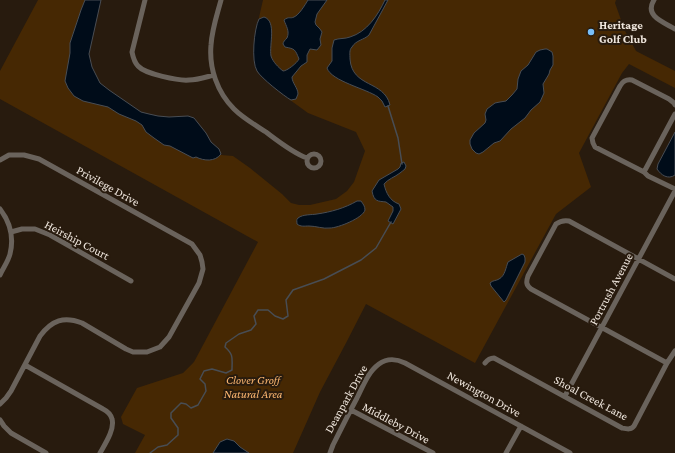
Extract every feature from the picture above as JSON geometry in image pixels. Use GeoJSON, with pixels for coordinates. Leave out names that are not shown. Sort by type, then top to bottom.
{"type":"FeatureCollection","features":[{"type":"Feature","properties":{"kind":"street"},"geometry":{"type":"LineString","coordinates":[[145,0],[132,52],[135,63],[139,67],[149,72],[176,79],[202,79],[214,75]]}},
{"type":"Feature","properties":{"kind":"street"},"geometry":{"type":"LineString","coordinates":[[221,0],[213,31],[211,46],[214,75],[222,94],[238,113],[294,151],[307,158]]}},
{"type":"Feature","properties":{"kind":"street"},"geometry":{"type":"LineString","coordinates":[[654,0],[650,9],[652,13],[655,17],[675,29]]}},
{"type":"Feature","properties":{"kind":"street"},"geometry":{"type":"LineString","coordinates":[[675,105],[669,99],[632,80],[627,79],[622,82],[592,138],[595,146],[675,190]]}},
{"type":"Feature","properties":{"kind":"street"},"geometry":{"type":"LineString","coordinates":[[644,172],[675,114]]}},
{"type":"Feature","properties":{"kind":"street","name":"Privilege Drive"},"geometry":{"type":"LineString","coordinates":[[0,160],[9,155],[24,155],[39,159],[192,244],[200,255],[203,269],[199,283],[169,337],[160,347],[147,352],[133,352],[75,320],[59,321],[51,324],[42,332],[25,365]]}},
{"type":"Feature","properties":{"kind":"street","name":"Portrush Avenue"},"geometry":{"type":"LineString","coordinates":[[564,396],[675,190]]}},
{"type":"Feature","properties":{"kind":"street"},"geometry":{"type":"LineString","coordinates":[[0,209],[7,220],[11,232],[10,254],[0,275]]}},
{"type":"Feature","properties":{"kind":"street"},"geometry":{"type":"LineString","coordinates":[[667,363],[531,290],[526,282],[556,224],[565,220],[675,279]]}},
{"type":"Feature","properties":{"kind":"street","name":"Heirship Court"},"geometry":{"type":"LineString","coordinates":[[11,232],[22,229],[35,229],[50,235],[131,281]]}},
{"type":"Feature","properties":{"kind":"street","name":"Shoal Creek Lane"},"geometry":{"type":"LineString","coordinates":[[485,363],[487,359],[494,358],[622,428],[627,429],[634,426],[667,363],[675,351]]}},
{"type":"Feature","properties":{"kind":"street","name":"Newington Drive"},"geometry":{"type":"LineString","coordinates":[[386,360],[393,359],[405,363],[570,453]]}},
{"type":"Feature","properties":{"kind":"street","name":"Deanpark Drive"},"geometry":{"type":"LineString","coordinates":[[330,453],[333,444],[370,374],[380,363],[386,360]]}},
{"type":"Feature","properties":{"kind":"street"},"geometry":{"type":"LineString","coordinates":[[0,404],[11,391],[25,365],[98,405],[108,413],[112,418],[113,425],[100,453]]}},
{"type":"Feature","properties":{"kind":"street","name":"Middleby Drive"},"geometry":{"type":"LineString","coordinates":[[351,410],[433,453]]}},
{"type":"Feature","properties":{"kind":"street"},"geometry":{"type":"LineString","coordinates":[[0,420],[11,433],[46,453]]}},
{"type":"Feature","properties":{"kind":"street"},"geometry":{"type":"LineString","coordinates":[[506,453],[521,426]]}},
{"type":"Feature","properties":{"kind":"green space","name":"Heritage Golf Club"},"geometry":{"type":"Polygon","coordinates":[[[38,0],[101,0],[89,54],[92,67],[100,83],[141,112],[158,116],[188,116],[194,118],[211,142],[219,149],[221,155],[233,156],[250,168],[291,203],[299,205],[310,205],[336,199],[347,191],[354,182],[365,151],[356,132],[308,113],[279,92],[257,72],[254,57],[255,35],[263,0],[616,0],[615,3],[625,31],[636,51],[675,71],[675,88],[629,64],[622,73],[579,153],[591,187],[556,214],[475,363],[366,304],[320,392],[293,453],[135,453],[145,435],[123,424],[121,417],[137,388],[183,373],[194,362],[258,242],[0,99],[0,71],[38,0]]]}},
{"type":"Feature","properties":{"kind":"water"},"geometry":{"type":"Polygon","coordinates":[[[85,0],[101,0],[89,54],[92,67],[100,83],[141,112],[158,116],[188,116],[194,118],[211,142],[219,149],[221,154],[219,157],[213,160],[196,157],[193,158],[170,146],[164,145],[146,132],[142,125],[136,121],[119,114],[108,107],[83,101],[74,96],[65,81],[70,53],[70,43],[85,0]]]}},
{"type":"Feature","properties":{"kind":"water"},"geometry":{"type":"Polygon","coordinates":[[[308,0],[327,0],[317,14],[315,22],[322,32],[320,39],[321,45],[317,50],[310,49],[307,55],[307,62],[301,66],[292,77],[298,94],[296,99],[291,100],[278,91],[257,71],[254,60],[254,45],[257,24],[259,19],[264,17],[268,19],[272,34],[271,56],[274,62],[283,71],[287,70],[299,59],[294,50],[285,47],[283,44],[288,33],[284,20],[296,16],[308,0]]]}},
{"type":"Feature","properties":{"kind":"water"},"geometry":{"type":"Polygon","coordinates":[[[385,0],[388,0],[369,35],[358,41],[350,49],[350,59],[352,68],[356,75],[382,91],[387,97],[390,105],[385,107],[378,97],[342,81],[330,73],[327,68],[332,61],[332,48],[334,40],[348,38],[362,31],[375,17],[385,0]]]}},
{"type":"Feature","properties":{"kind":"water"},"geometry":{"type":"Polygon","coordinates":[[[547,49],[552,52],[553,65],[543,84],[544,93],[540,102],[500,141],[494,143],[479,154],[476,153],[472,149],[470,140],[474,133],[485,123],[485,114],[487,109],[495,103],[506,101],[512,95],[517,89],[521,71],[528,65],[536,52],[547,49]]]}},
{"type":"Feature","properties":{"kind":"water"},"geometry":{"type":"Polygon","coordinates":[[[675,132],[675,175],[667,177],[657,169],[658,164],[675,132]]]}},
{"type":"Feature","properties":{"kind":"water"},"geometry":{"type":"Polygon","coordinates":[[[404,162],[406,166],[405,169],[384,184],[389,196],[393,201],[399,204],[401,209],[393,224],[388,221],[393,211],[393,207],[386,202],[375,199],[372,191],[379,180],[398,169],[401,163],[404,162]]]}},
{"type":"Feature","properties":{"kind":"water"},"geometry":{"type":"Polygon","coordinates":[[[357,201],[361,201],[364,206],[365,210],[363,213],[355,219],[334,228],[301,226],[297,224],[297,219],[302,216],[333,211],[357,201]]]}},
{"type":"Feature","properties":{"kind":"water"},"geometry":{"type":"Polygon","coordinates":[[[522,254],[524,255],[525,262],[504,302],[490,283],[503,276],[508,262],[522,254]]]}},
{"type":"Feature","properties":{"kind":"water"},"geometry":{"type":"Polygon","coordinates":[[[227,439],[234,441],[249,453],[213,453],[220,442],[227,439]]]}},
{"type":"Feature","properties":{"kind":"waterway"},"geometry":{"type":"LineString","coordinates":[[388,106],[398,138],[402,164]]}},
{"type":"Feature","properties":{"kind":"waterway"},"geometry":{"type":"LineString","coordinates":[[150,453],[158,447],[167,445],[178,435],[178,428],[171,418],[171,413],[181,403],[186,404],[191,408],[198,405],[206,391],[205,384],[200,379],[204,371],[212,369],[226,373],[232,370],[232,357],[230,352],[225,347],[226,343],[239,334],[251,330],[256,324],[254,316],[258,310],[268,310],[275,316],[283,319],[288,316],[286,300],[293,290],[324,279],[361,260],[376,248],[391,222]]}},
{"type":"Feature","properties":{"kind":"place","name":"Heritage Golf Club"},"geometry":{"type":"Point","coordinates":[591,32]}},
{"type":"Feature","properties":{"kind":"park label","name":"Clover Groff Natural Area"},"geometry":{"type":"Point","coordinates":[253,387]}}]}
